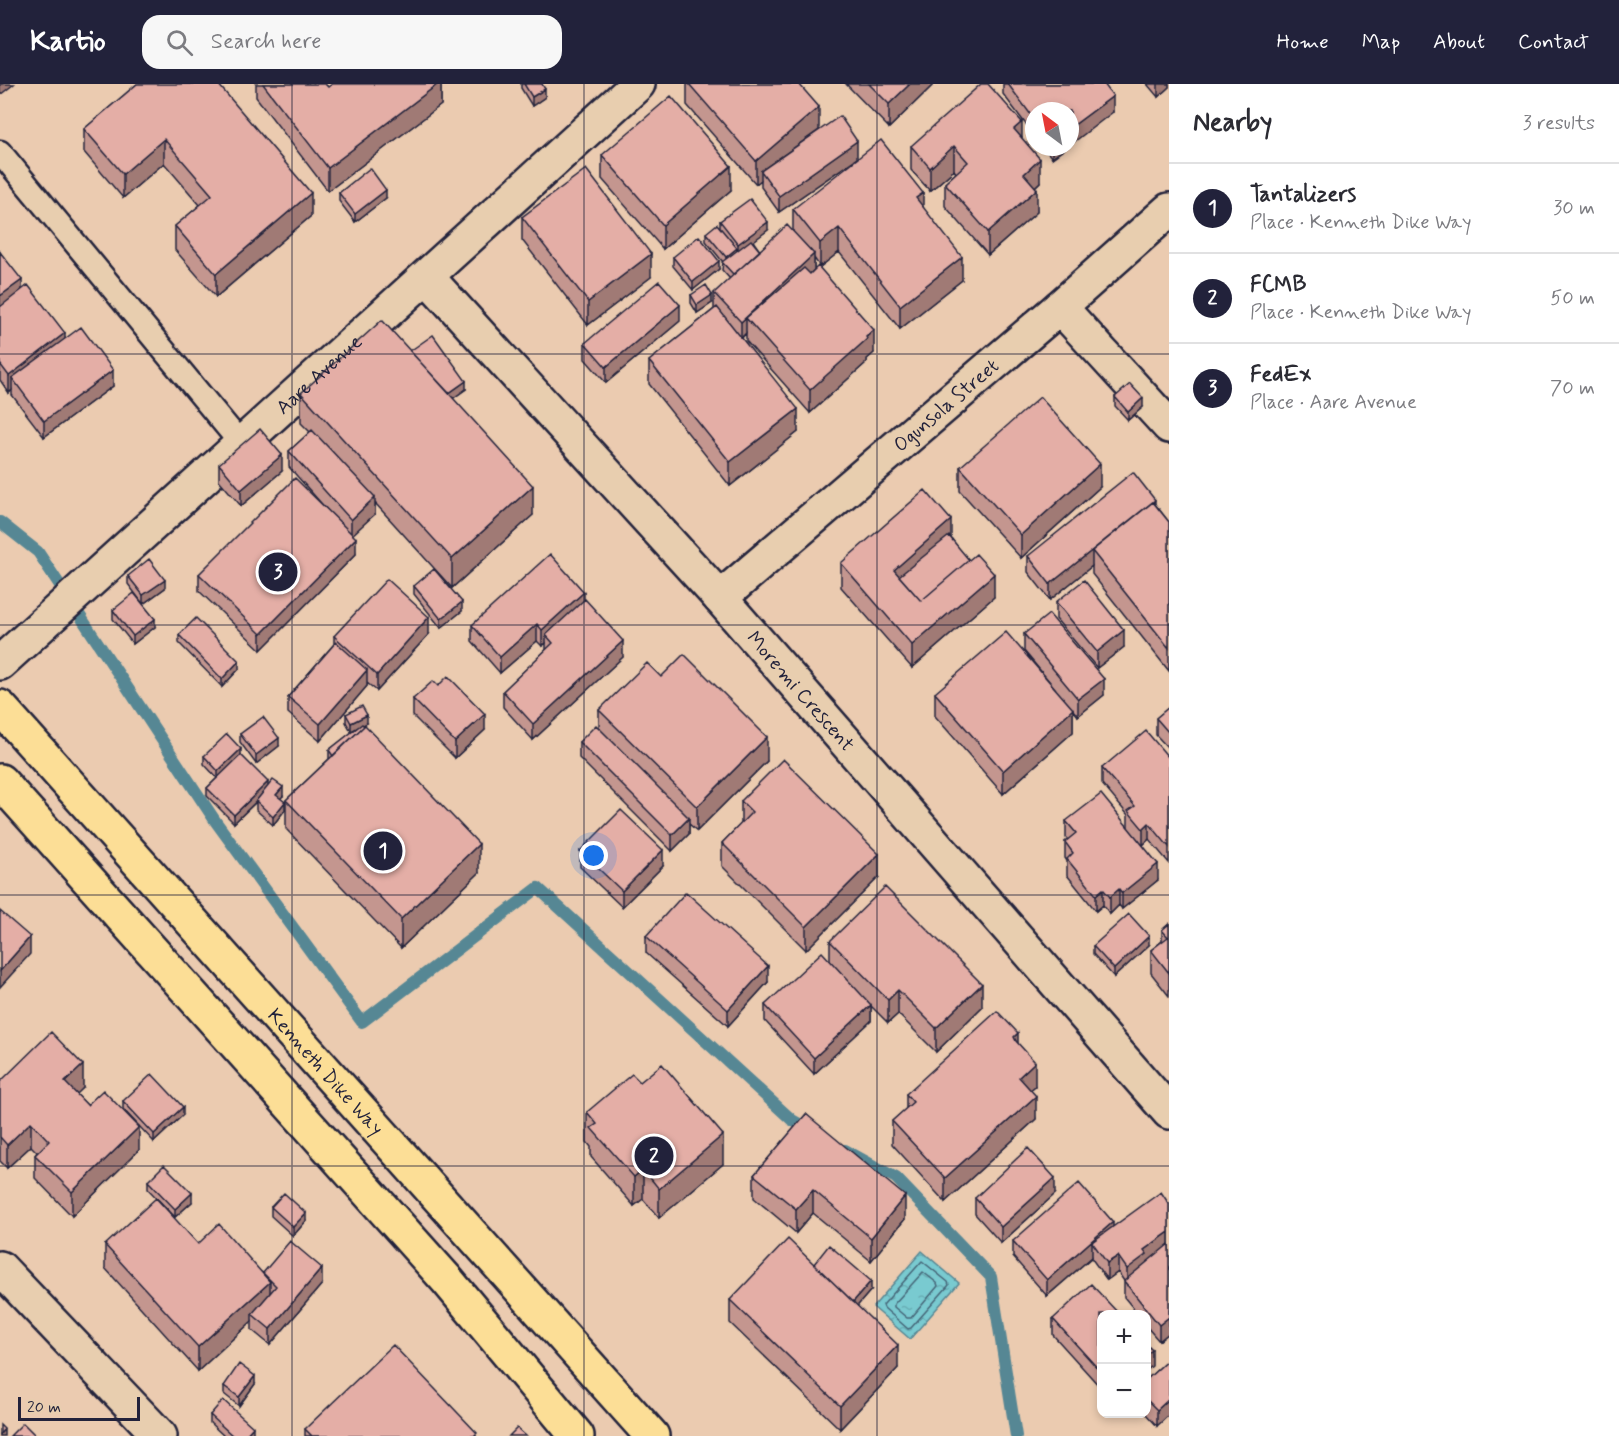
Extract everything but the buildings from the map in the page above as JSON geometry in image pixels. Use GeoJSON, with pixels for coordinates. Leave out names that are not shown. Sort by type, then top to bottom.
{"type":"FeatureCollection","features":[{"type":"Feature","properties":{"kind":"highway","name":"Kenneth Dike Way"},"geometry":{"type":"LineString","coordinates":[[0,706],[652,1436]]}},
{"type":"Feature","properties":{"kind":"highway"},"geometry":{"type":"LineString","coordinates":[[0,781],[447,1280],[577,1436]]}},
{"type":"Feature","properties":{"kind":"street","name":"Aare Avenue"},"geometry":{"type":"LineString","coordinates":[[0,663],[638,84]]}},
{"type":"Feature","properties":{"kind":"street","name":"Ogunsola Street"},"geometry":{"type":"LineString","coordinates":[[720,598],[1060,307],[1169,210]]}},
{"type":"Feature","properties":{"kind":"street","name":"Moremi Crescent"},"geometry":{"type":"LineString","coordinates":[[427,277],[720,598],[1169,1112]]}},
{"type":"Feature","properties":{"kind":"street"},"geometry":{"type":"LineString","coordinates":[[1060,307],[1169,426]]}},
{"type":"Feature","properties":{"kind":"street"},"geometry":{"type":"LineString","coordinates":[[0,1268],[160,1436]]}},
{"type":"Feature","properties":{"kind":"lane"},"geometry":{"type":"LineString","coordinates":[[0,152],[242,445]]}},
{"type":"Feature","properties":{"kind":"water"},"geometry":{"type":"Polygon","coordinates":[[[922,1251],[959,1283],[910,1339],[873,1307],[922,1251]]]}},
{"type":"Feature","properties":{"kind":"waterway"},"geometry":{"type":"LineString","coordinates":[[0,522],[38,552],[216,822],[362,1022],[538,888],[792,1120],[812,1131]]}},
{"type":"Feature","properties":{"kind":"waterway"},"geometry":{"type":"LineString","coordinates":[[845,1150],[896,1178],[991,1277],[1016,1436]]}},
{"type":"Feature","properties":{"kind":"place","name":"FedEx"},"geometry":{"type":"Point","coordinates":[278,572]}},
{"type":"Feature","properties":{"kind":"place","name":"Tantalizers"},"geometry":{"type":"Point","coordinates":[383,851]}},
{"type":"Feature","properties":{"kind":"place","name":"FCMB"},"geometry":{"type":"Point","coordinates":[654,1156]}}]}
